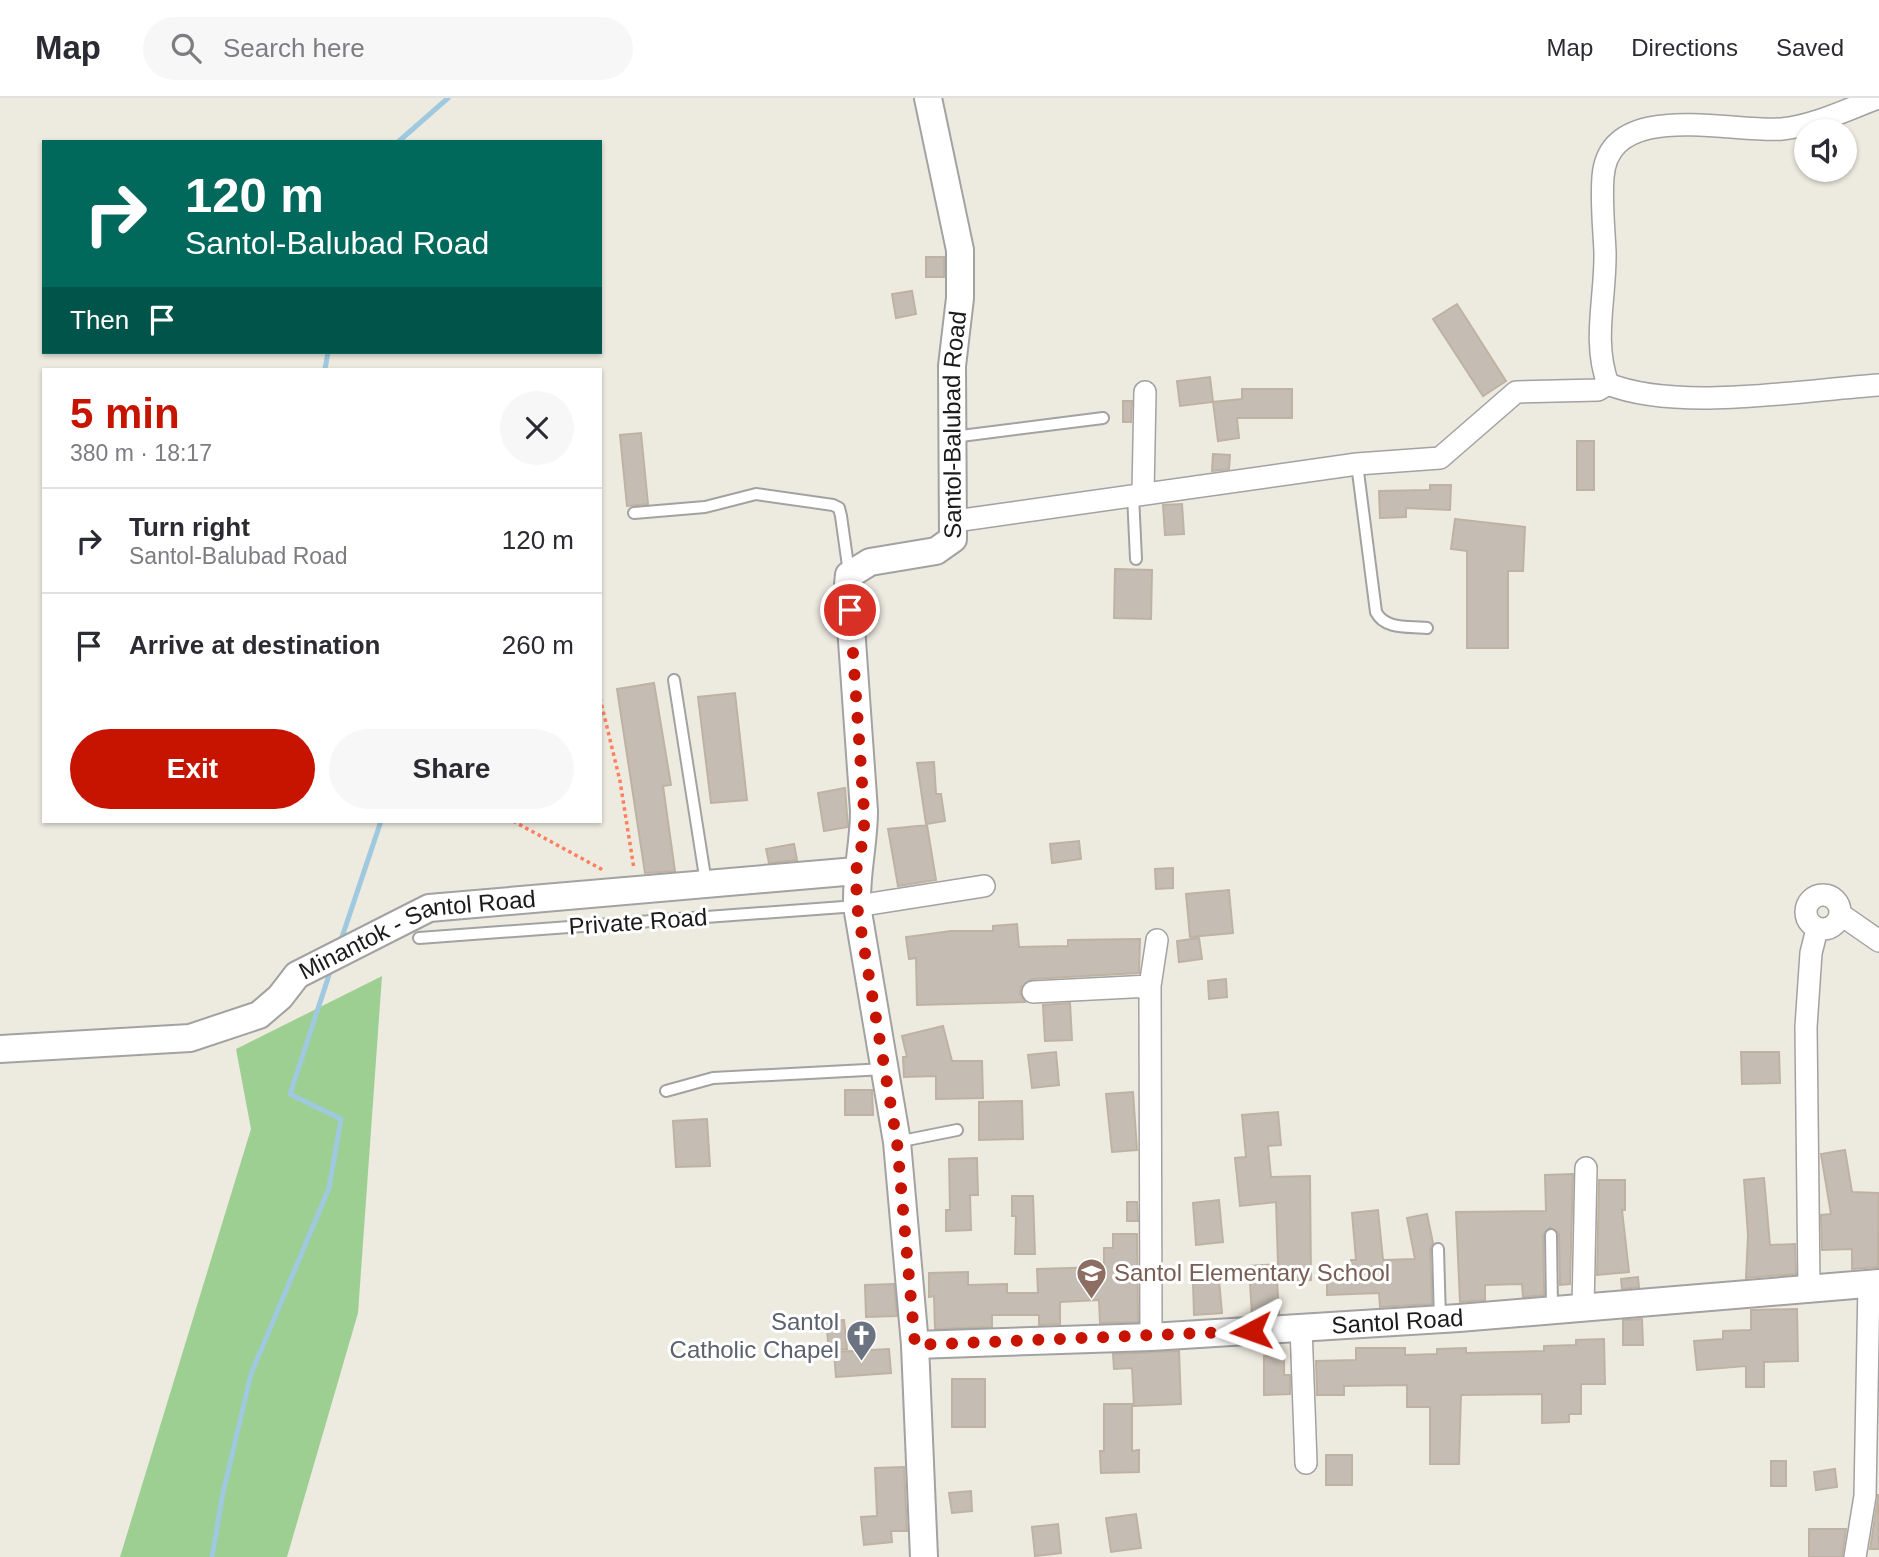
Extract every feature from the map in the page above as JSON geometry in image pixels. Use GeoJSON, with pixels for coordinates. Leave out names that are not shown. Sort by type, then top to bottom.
{"type":"FeatureCollection","features":[{"type":"Feature","properties":{"kind":"street","name":"Santol-Balubad Road"},"geometry":{"type":"LineString","coordinates":[[849,575],[870,562],[936,551],[953,539],[955,521],[952,366],[960,298],[960,250],[929,98]]}},
{"type":"Feature","properties":{"kind":"street"},"geometry":{"type":"LineString","coordinates":[[1608,384],[1599,341],[1605,270],[1603,176],[1615,145],[1642,126],[1666,122],[1784,129],[1878,98]]}},
{"type":"Feature","properties":{"kind":"street"},"geometry":{"type":"LineString","coordinates":[[955,521],[1357,464],[1440,457],[1516,392],[1598,390],[1608,384],[1659,397],[1758,394],[1879,385]]}},
{"type":"Feature","properties":{"kind":"street"},"geometry":{"type":"LineString","coordinates":[[1138,494],[1145,392]]}},
{"type":"Feature","properties":{"kind":"street"},"geometry":{"type":"LineString","coordinates":[[849,575],[864,811],[864,835],[856,871],[857,906],[897,1142],[915,1345],[924,1557]]}},
{"type":"Feature","properties":{"kind":"street","name":"Minantok - Santol Road"},"geometry":{"type":"LineString","coordinates":[[0,1049],[190,1038],[259,1015],[280,997],[297,975],[429,908],[856,871]]}},
{"type":"Feature","properties":{"kind":"street"},"geometry":{"type":"LineString","coordinates":[[857,906],[984,886]]}},
{"type":"Feature","properties":{"kind":"street"},"geometry":{"type":"LineString","coordinates":[[1829,896],[1840,907],[1840,914],[1832,928],[1817,929],[1806,918],[1805,911],[1814,898],[1829,896]]}},
{"type":"Feature","properties":{"kind":"street"},"geometry":{"type":"LineString","coordinates":[[1840,914],[1879,941]]}},
{"type":"Feature","properties":{"kind":"street"},"geometry":{"type":"LineString","coordinates":[[1809,1289],[1805,1027],[1811,953],[1817,929]]}},
{"type":"Feature","properties":{"kind":"street"},"geometry":{"type":"LineString","coordinates":[[1151,1337],[1150,986],[1157,940]]}},
{"type":"Feature","properties":{"kind":"street"},"geometry":{"type":"LineString","coordinates":[[1033,992],[1150,986]]}},
{"type":"Feature","properties":{"kind":"street"},"geometry":{"type":"LineString","coordinates":[[1583,1308],[1586,1168]]}},
{"type":"Feature","properties":{"kind":"street"},"geometry":{"type":"LineString","coordinates":[[1854,1557],[1872,1497],[1874,1283]]}},
{"type":"Feature","properties":{"kind":"street","name":"Santol Road"},"geometry":{"type":"LineString","coordinates":[[915,1345],[1151,1337],[1440,1320],[1874,1283]]}},
{"type":"Feature","properties":{"kind":"street"},"geometry":{"type":"LineString","coordinates":[[1301,1327],[1306,1463]]}},
{"type":"Feature","properties":{"kind":"lane"},"geometry":{"type":"LineString","coordinates":[[953,437],[1103,418]]}},
{"type":"Feature","properties":{"kind":"lane"},"geometry":{"type":"LineString","coordinates":[[1357,464],[1376,612],[1380,620],[1392,625],[1427,628]]}},
{"type":"Feature","properties":{"kind":"lane"},"geometry":{"type":"LineString","coordinates":[[634,513],[705,507],[756,494],[834,505],[839,508],[841,516],[849,575]]}},
{"type":"Feature","properties":{"kind":"lane"},"geometry":{"type":"LineString","coordinates":[[1136,559],[1138,494]]}},
{"type":"Feature","properties":{"kind":"lane"},"geometry":{"type":"LineString","coordinates":[[674,680],[706,883]]}},
{"type":"Feature","properties":{"kind":"lane","name":"Private Road"},"geometry":{"type":"LineString","coordinates":[[419,938],[857,906]]}},
{"type":"Feature","properties":{"kind":"lane"},"geometry":{"type":"LineString","coordinates":[[666,1091],[713,1078],[885,1069]]}},
{"type":"Feature","properties":{"kind":"lane"},"geometry":{"type":"LineString","coordinates":[[897,1142],[957,1130]]}},
{"type":"Feature","properties":{"kind":"lane"},"geometry":{"type":"LineString","coordinates":[[1551,1234],[1552,1311]]}},
{"type":"Feature","properties":{"kind":"lane"},"geometry":{"type":"LineString","coordinates":[[1438,1249],[1440,1320]]}},
{"type":"Feature","properties":{"kind":"path"},"geometry":{"type":"LineString","coordinates":[[602,706],[620,781],[637,888]]}},
{"type":"Feature","properties":{"kind":"path"},"geometry":{"type":"LineString","coordinates":[[517,823],[637,888]]}},
{"type":"Feature","properties":{"kind":"green space"},"geometry":{"type":"Polygon","coordinates":[[[382,976],[358,1313],[287,1557],[120,1557],[251,1129],[236,1049],[382,976]]]}},
{"type":"Feature","properties":{"kind":"building"},"geometry":{"type":"Polygon","coordinates":[[[926,257],[944,257],[944,277],[926,277],[926,257]]]}},
{"type":"Feature","properties":{"kind":"building"},"geometry":{"type":"Polygon","coordinates":[[[912,291],[916,314],[896,318],[892,294],[912,291]]]}},
{"type":"Feature","properties":{"kind":"building"},"geometry":{"type":"Polygon","coordinates":[[[1457,304],[1506,381],[1483,396],[1433,319],[1457,304]]]}},
{"type":"Feature","properties":{"kind":"building"},"geometry":{"type":"Polygon","coordinates":[[[1210,377],[1213,402],[1180,406],[1177,381],[1210,377]]]}},
{"type":"Feature","properties":{"kind":"building"},"geometry":{"type":"Polygon","coordinates":[[[1242,389],[1292,389],[1292,418],[1237,418],[1239,438],[1218,441],[1213,402],[1242,399],[1242,389]]]}},
{"type":"Feature","properties":{"kind":"building"},"geometry":{"type":"Polygon","coordinates":[[[1123,401],[1132,401],[1131,422],[1123,422],[1123,401]]]}},
{"type":"Feature","properties":{"kind":"building"},"geometry":{"type":"Polygon","coordinates":[[[641,433],[648,504],[627,506],[620,435],[641,433]]]}},
{"type":"Feature","properties":{"kind":"building"},"geometry":{"type":"Polygon","coordinates":[[[1577,441],[1594,441],[1594,490],[1577,490],[1577,441]]]}},
{"type":"Feature","properties":{"kind":"building"},"geometry":{"type":"Polygon","coordinates":[[[1213,454],[1230,455],[1229,469],[1212,471],[1213,454]]]}},
{"type":"Feature","properties":{"kind":"building"},"geometry":{"type":"Polygon","coordinates":[[[1430,485],[1451,485],[1450,510],[1406,508],[1406,517],[1380,518],[1379,491],[1430,490],[1430,485]]]}},
{"type":"Feature","properties":{"kind":"building"},"geometry":{"type":"Polygon","coordinates":[[[1182,504],[1184,534],[1165,535],[1163,505],[1182,504]]]}},
{"type":"Feature","properties":{"kind":"building"},"geometry":{"type":"Polygon","coordinates":[[[1455,519],[1525,527],[1523,571],[1508,571],[1508,648],[1467,648],[1467,551],[1451,549],[1455,519]]]}},
{"type":"Feature","properties":{"kind":"building"},"geometry":{"type":"Polygon","coordinates":[[[1115,569],[1152,570],[1151,619],[1114,618],[1115,569]]]}},
{"type":"Feature","properties":{"kind":"building"},"geometry":{"type":"Polygon","coordinates":[[[654,683],[671,785],[663,786],[675,871],[645,873],[617,689],[654,683]]]}},
{"type":"Feature","properties":{"kind":"building"},"geometry":{"type":"Polygon","coordinates":[[[735,693],[747,800],[711,803],[698,697],[735,693]]]}},
{"type":"Feature","properties":{"kind":"building"},"geometry":{"type":"Polygon","coordinates":[[[934,762],[936,794],[941,794],[945,821],[926,824],[917,763],[934,762]]]}},
{"type":"Feature","properties":{"kind":"building"},"geometry":{"type":"Polygon","coordinates":[[[845,788],[848,827],[824,831],[818,793],[845,788]]]}},
{"type":"Feature","properties":{"kind":"building"},"geometry":{"type":"Polygon","coordinates":[[[927,825],[936,880],[898,886],[888,829],[927,825]]]}},
{"type":"Feature","properties":{"kind":"building"},"geometry":{"type":"Polygon","coordinates":[[[1079,841],[1081,859],[1052,863],[1050,844],[1079,841]]]}},
{"type":"Feature","properties":{"kind":"building"},"geometry":{"type":"Polygon","coordinates":[[[794,844],[797,860],[769,863],[766,849],[794,844]]]}},
{"type":"Feature","properties":{"kind":"building"},"geometry":{"type":"Polygon","coordinates":[[[1173,868],[1173,888],[1156,889],[1155,869],[1173,868]]]}},
{"type":"Feature","properties":{"kind":"building"},"geometry":{"type":"Polygon","coordinates":[[[1229,890],[1233,933],[1190,937],[1186,894],[1229,890]]]}},
{"type":"Feature","properties":{"kind":"building"},"geometry":{"type":"Polygon","coordinates":[[[1017,924],[1019,947],[1068,946],[1068,940],[1140,939],[1139,973],[1032,979],[1021,987],[1020,993],[1025,1002],[917,1005],[916,958],[909,959],[906,937],[951,931],[993,931],[993,926],[1017,924]]]}},
{"type":"Feature","properties":{"kind":"building"},"geometry":{"type":"Polygon","coordinates":[[[1199,938],[1202,959],[1179,962],[1177,941],[1199,938]]]}},
{"type":"Feature","properties":{"kind":"building"},"geometry":{"type":"Polygon","coordinates":[[[1226,979],[1227,997],[1209,999],[1208,981],[1226,979]]]}},
{"type":"Feature","properties":{"kind":"building"},"geometry":{"type":"Polygon","coordinates":[[[1070,1003],[1072,1040],[1045,1041],[1043,1005],[1070,1003]]]}},
{"type":"Feature","properties":{"kind":"building"},"geometry":{"type":"Polygon","coordinates":[[[943,1026],[952,1061],[982,1061],[983,1098],[936,1099],[936,1076],[904,1077],[903,1057],[907,1057],[902,1036],[943,1026]]]}},
{"type":"Feature","properties":{"kind":"building"},"geometry":{"type":"Polygon","coordinates":[[[1056,1052],[1059,1085],[1032,1088],[1028,1055],[1056,1052]]]}},
{"type":"Feature","properties":{"kind":"building"},"geometry":{"type":"Polygon","coordinates":[[[1741,1052],[1779,1052],[1780,1083],[1742,1084],[1741,1052]]]}},
{"type":"Feature","properties":{"kind":"building"},"geometry":{"type":"Polygon","coordinates":[[[845,1090],[872,1090],[873,1115],[845,1115],[845,1090]]]}},
{"type":"Feature","properties":{"kind":"building"},"geometry":{"type":"Polygon","coordinates":[[[1133,1092],[1137,1150],[1112,1152],[1106,1094],[1133,1092]]]}},
{"type":"Feature","properties":{"kind":"building"},"geometry":{"type":"Polygon","coordinates":[[[1022,1101],[1023,1139],[979,1140],[979,1102],[1022,1101]]]}},
{"type":"Feature","properties":{"kind":"building"},"geometry":{"type":"Polygon","coordinates":[[[1278,1112],[1281,1145],[1268,1146],[1271,1177],[1310,1176],[1311,1280],[1277,1281],[1279,1313],[1252,1315],[1249,1266],[1278,1264],[1276,1202],[1240,1206],[1235,1158],[1246,1157],[1242,1115],[1278,1112]]]}},
{"type":"Feature","properties":{"kind":"building"},"geometry":{"type":"Polygon","coordinates":[[[707,1119],[710,1166],[676,1167],[673,1121],[707,1119]]]}},
{"type":"Feature","properties":{"kind":"building"},"geometry":{"type":"Polygon","coordinates":[[[1845,1150],[1852,1192],[1879,1193],[1878,1267],[1852,1269],[1852,1249],[1822,1250],[1821,1215],[1831,1214],[1821,1154],[1845,1150]]]}},
{"type":"Feature","properties":{"kind":"building"},"geometry":{"type":"Polygon","coordinates":[[[977,1158],[978,1195],[970,1195],[971,1230],[946,1231],[946,1210],[950,1210],[949,1159],[977,1158]]]}},
{"type":"Feature","properties":{"kind":"building"},"geometry":{"type":"Polygon","coordinates":[[[1573,1174],[1570,1284],[1560,1285],[1559,1234],[1550,1227],[1543,1235],[1544,1295],[1523,1297],[1522,1284],[1485,1285],[1485,1300],[1460,1302],[1456,1212],[1546,1211],[1545,1175],[1573,1174]]]}},
{"type":"Feature","properties":{"kind":"building"},"geometry":{"type":"Polygon","coordinates":[[[1764,1178],[1770,1245],[1795,1244],[1796,1274],[1746,1278],[1748,1235],[1744,1180],[1764,1178]]]}},
{"type":"Feature","properties":{"kind":"building"},"geometry":{"type":"Polygon","coordinates":[[[1599,1180],[1625,1180],[1625,1210],[1622,1210],[1629,1272],[1597,1275],[1599,1180]]]}},
{"type":"Feature","properties":{"kind":"building"},"geometry":{"type":"Polygon","coordinates":[[[1012,1196],[1033,1196],[1035,1254],[1015,1254],[1016,1216],[1012,1216],[1012,1196]]]}},
{"type":"Feature","properties":{"kind":"building"},"geometry":{"type":"Polygon","coordinates":[[[1219,1200],[1223,1242],[1196,1245],[1193,1203],[1219,1200]]]}},
{"type":"Feature","properties":{"kind":"building"},"geometry":{"type":"Polygon","coordinates":[[[1127,1202],[1137,1202],[1138,1221],[1127,1221],[1127,1202]]]}},
{"type":"Feature","properties":{"kind":"building"},"geometry":{"type":"Polygon","coordinates":[[[1378,1210],[1383,1260],[1415,1259],[1407,1218],[1427,1214],[1433,1243],[1430,1249],[1432,1304],[1380,1307],[1379,1293],[1327,1295],[1327,1272],[1352,1272],[1351,1260],[1356,1260],[1352,1213],[1378,1210]]]}},
{"type":"Feature","properties":{"kind":"building"},"geometry":{"type":"Polygon","coordinates":[[[1113,1234],[1137,1234],[1138,1322],[1100,1323],[1099,1300],[1060,1302],[1060,1324],[1039,1325],[1039,1315],[992,1315],[992,1327],[935,1329],[934,1296],[929,1297],[929,1273],[968,1272],[968,1285],[1007,1284],[1007,1293],[1038,1293],[1037,1269],[1104,1267],[1104,1248],[1113,1248],[1113,1234]]]}},
{"type":"Feature","properties":{"kind":"building"},"geometry":{"type":"Polygon","coordinates":[[[1638,1277],[1639,1287],[1622,1289],[1621,1279],[1638,1277]]]}},
{"type":"Feature","properties":{"kind":"building"},"geometry":{"type":"Polygon","coordinates":[[[1219,1280],[1222,1313],[1194,1315],[1193,1282],[1219,1280]]]}},
{"type":"Feature","properties":{"kind":"building"},"geometry":{"type":"Polygon","coordinates":[[[894,1284],[897,1316],[866,1317],[865,1285],[894,1284]]]}},
{"type":"Feature","properties":{"kind":"building"},"geometry":{"type":"Polygon","coordinates":[[[1797,1309],[1798,1361],[1764,1362],[1764,1387],[1746,1387],[1746,1366],[1697,1370],[1694,1341],[1723,1339],[1723,1331],[1751,1330],[1751,1310],[1797,1309]]]}},
{"type":"Feature","properties":{"kind":"building"},"geometry":{"type":"Polygon","coordinates":[[[1642,1319],[1643,1345],[1623,1345],[1623,1320],[1642,1319]]]}},
{"type":"Feature","properties":{"kind":"building"},"geometry":{"type":"Polygon","coordinates":[[[844,1320],[847,1349],[829,1350],[826,1321],[844,1320]]]}},
{"type":"Feature","properties":{"kind":"building"},"geometry":{"type":"Polygon","coordinates":[[[1604,1339],[1605,1384],[1581,1384],[1581,1414],[1569,1414],[1569,1422],[1542,1423],[1542,1394],[1461,1395],[1459,1464],[1430,1464],[1430,1407],[1407,1407],[1407,1385],[1344,1386],[1344,1395],[1317,1395],[1316,1361],[1356,1360],[1356,1348],[1405,1348],[1405,1355],[1437,1354],[1437,1349],[1466,1348],[1466,1353],[1544,1351],[1544,1346],[1576,1345],[1576,1340],[1604,1339]]]}},
{"type":"Feature","properties":{"kind":"building","name":"Santol Catholic Chapel"},"geometry":{"type":"Polygon","coordinates":[[[889,1349],[891,1373],[836,1377],[834,1352],[889,1349]]]}},
{"type":"Feature","properties":{"kind":"building"},"geometry":{"type":"Polygon","coordinates":[[[1179,1351],[1181,1404],[1134,1406],[1132,1368],[1114,1369],[1113,1354],[1179,1351]]]}},
{"type":"Feature","properties":{"kind":"building"},"geometry":{"type":"Polygon","coordinates":[[[1264,1356],[1284,1356],[1284,1375],[1290,1375],[1290,1394],[1264,1395],[1264,1356]]]}},
{"type":"Feature","properties":{"kind":"building"},"geometry":{"type":"Polygon","coordinates":[[[952,1379],[985,1379],[985,1427],[952,1427],[952,1379]]]}},
{"type":"Feature","properties":{"kind":"building"},"geometry":{"type":"Polygon","coordinates":[[[1104,1404],[1132,1404],[1132,1451],[1139,1450],[1139,1472],[1101,1473],[1104,1404]]]}},
{"type":"Feature","properties":{"kind":"building"},"geometry":{"type":"Polygon","coordinates":[[[1326,1455],[1352,1455],[1352,1485],[1326,1485],[1326,1455]]]}},
{"type":"Feature","properties":{"kind":"building"},"geometry":{"type":"Polygon","coordinates":[[[1771,1461],[1786,1461],[1786,1486],[1771,1486],[1771,1461]]]}},
{"type":"Feature","properties":{"kind":"building"},"geometry":{"type":"Polygon","coordinates":[[[904,1467],[907,1531],[891,1531],[892,1542],[864,1545],[861,1517],[877,1516],[875,1468],[904,1467]]]}},
{"type":"Feature","properties":{"kind":"building"},"geometry":{"type":"Polygon","coordinates":[[[1835,1469],[1837,1487],[1816,1490],[1814,1472],[1835,1469]]]}},
{"type":"Feature","properties":{"kind":"building"},"geometry":{"type":"Polygon","coordinates":[[[971,1491],[972,1511],[952,1513],[949,1493],[971,1491]]]}},
{"type":"Feature","properties":{"kind":"building"},"geometry":{"type":"Polygon","coordinates":[[[1878,1494],[1879,1549],[1870,1549],[1878,1498],[1878,1494]]]}},
{"type":"Feature","properties":{"kind":"building"},"geometry":{"type":"Polygon","coordinates":[[[1136,1514],[1141,1548],[1111,1552],[1106,1518],[1136,1514]]]}},
{"type":"Feature","properties":{"kind":"building"},"geometry":{"type":"Polygon","coordinates":[[[1058,1524],[1061,1553],[1035,1556],[1032,1527],[1058,1524]]]}},
{"type":"Feature","properties":{"kind":"building"},"geometry":{"type":"Polygon","coordinates":[[[1809,1529],[1846,1529],[1842,1557],[1809,1557],[1809,1529]]]}},
{"type":"Feature","properties":{"kind":"waterway"},"geometry":{"type":"LineString","coordinates":[[400,140],[448,98]]}},
{"type":"Feature","properties":{"kind":"waterway"},"geometry":{"type":"LineString","coordinates":[[325,368],[328,354]]}},
{"type":"Feature","properties":{"kind":"waterway"},"geometry":{"type":"LineString","coordinates":[[340,943],[380,823]]}},
{"type":"Feature","properties":{"kind":"waterway"},"geometry":{"type":"LineString","coordinates":[[212,1557],[223,1493],[251,1374],[329,1188],[341,1119],[290,1094],[331,969]]}},
{"type":"Feature","properties":{"kind":"place","name":"Santol Elementary School"},"geometry":{"type":"Point","coordinates":[1091,1300]}},
{"type":"Feature","properties":{"kind":"place","name":"Santol Catholic Chapel"},"geometry":{"type":"Point","coordinates":[862,1363]}},
{"type":"Feature","properties":{"kind":"route"},"geometry":{"type":"LineString","coordinates":[[850,610],[864,811],[864,835],[856,871],[857,906],[863,957],[897,1142],[915,1345],[1251,1331]]}}]}
